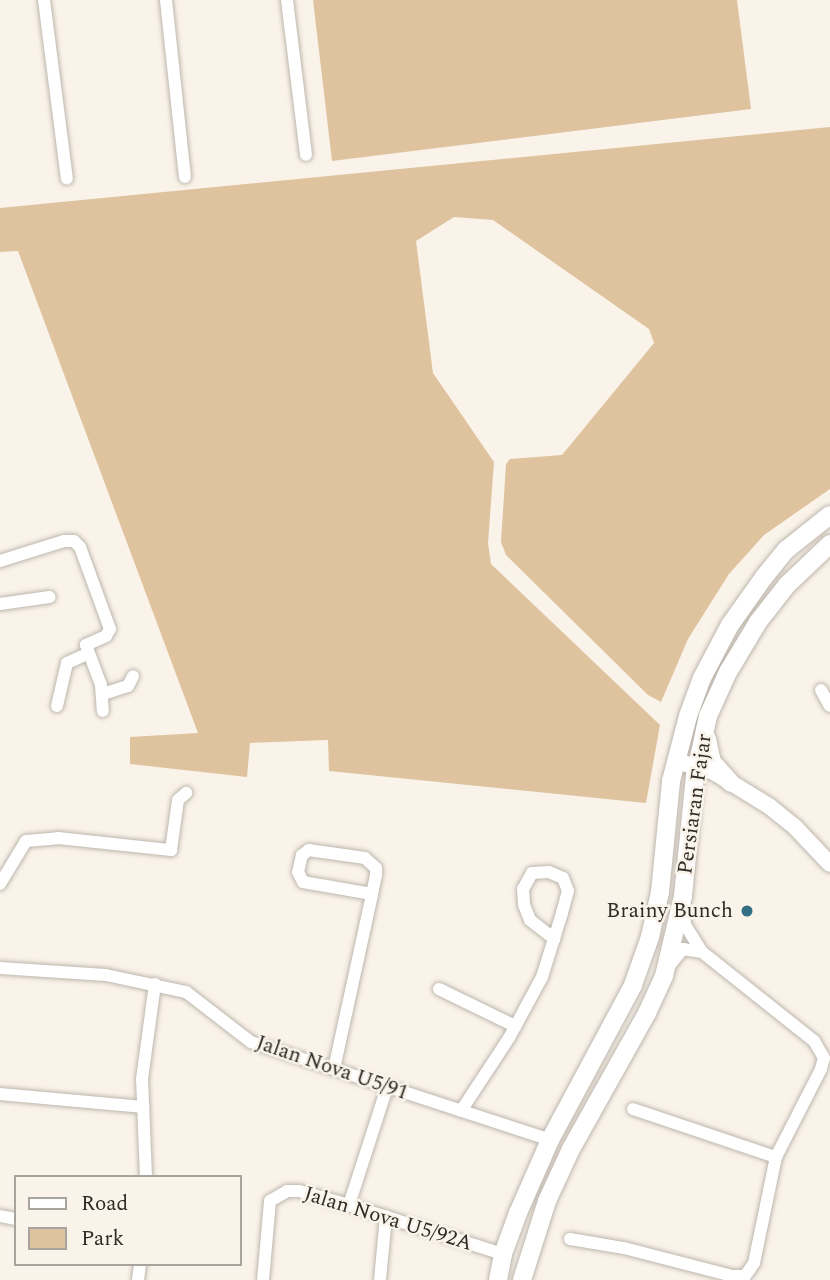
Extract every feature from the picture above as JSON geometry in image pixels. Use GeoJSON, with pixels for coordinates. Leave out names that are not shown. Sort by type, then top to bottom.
{"type":"FeatureCollection","features":[{"type":"Feature","properties":{"kind":"main road"},"geometry":{"type":"LineString","coordinates":[[498,1280],[503,1254],[550,1140],[633,985],[650,937],[660,892],[676,761],[702,678],[730,625],[786,551],[830,515]]}},
{"type":"Feature","properties":{"kind":"main road","name":"Persiaran Fajar"},"geometry":{"type":"LineString","coordinates":[[526,1275],[547,1201],[572,1149],[647,1013],[663,976],[682,896],[706,723],[728,672],[758,622],[787,585],[830,544]]}},
{"type":"Feature","properties":{"kind":"main road"},"geometry":{"type":"LineString","coordinates":[[706,723],[707,750],[712,762],[731,783]]}},
{"type":"Feature","properties":{"kind":"main road"},"geometry":{"type":"LineString","coordinates":[[695,789],[731,783]]}},
{"type":"Feature","properties":{"kind":"street"},"geometry":{"type":"LineString","coordinates":[[44,0],[67,179]]}},
{"type":"Feature","properties":{"kind":"street"},"geometry":{"type":"LineString","coordinates":[[166,0],[185,177]]}},
{"type":"Feature","properties":{"kind":"street"},"geometry":{"type":"LineString","coordinates":[[287,0],[306,155]]}},
{"type":"Feature","properties":{"kind":"street"},"geometry":{"type":"LineString","coordinates":[[0,561],[64,541],[74,541],[80,547],[110,629],[106,636],[86,645],[103,694],[103,711]]}},
{"type":"Feature","properties":{"kind":"street"},"geometry":{"type":"LineString","coordinates":[[0,604],[50,597]]}},
{"type":"Feature","properties":{"kind":"street"},"geometry":{"type":"LineString","coordinates":[[57,706],[67,663],[87,654]]}},
{"type":"Feature","properties":{"kind":"street"},"geometry":{"type":"LineString","coordinates":[[103,694],[125,688],[133,676]]}},
{"type":"Feature","properties":{"kind":"street"},"geometry":{"type":"LineString","coordinates":[[821,690],[830,706]]}},
{"type":"Feature","properties":{"kind":"street"},"geometry":{"type":"LineString","coordinates":[[676,761],[712,771],[731,783],[794,826],[830,864]]}},
{"type":"Feature","properties":{"kind":"street"},"geometry":{"type":"LineString","coordinates":[[0,884],[26,841],[58,838],[171,850],[178,800],[186,793]]}},
{"type":"Feature","properties":{"kind":"street"},"geometry":{"type":"LineString","coordinates":[[334,1069],[372,894],[376,868],[370,860],[309,850],[302,855],[298,872],[303,883],[372,894]]}},
{"type":"Feature","properties":{"kind":"street"},"geometry":{"type":"LineString","coordinates":[[461,1111],[515,1027],[542,976],[554,939],[568,891],[563,878],[549,872],[532,873],[523,889],[527,913],[530,920],[554,939]]}},
{"type":"Feature","properties":{"kind":"street"},"geometry":{"type":"LineString","coordinates":[[570,1239],[624,1248],[739,1278],[751,1271],[776,1157],[824,1058],[814,1041],[702,952],[685,925],[682,896]]}},
{"type":"Feature","properties":{"kind":"street"},"geometry":{"type":"LineString","coordinates":[[663,976],[675,956],[683,949],[702,952]]}},
{"type":"Feature","properties":{"kind":"street","name":"Jalan Nova U5/91"},"geometry":{"type":"LineString","coordinates":[[0,968],[106,975],[186,992],[251,1042],[550,1140]]}},
{"type":"Feature","properties":{"kind":"street"},"geometry":{"type":"LineString","coordinates":[[146,1175],[143,1107],[146,1044],[155,984]]}},
{"type":"Feature","properties":{"kind":"street"},"geometry":{"type":"LineString","coordinates":[[439,989],[515,1027]]}},
{"type":"Feature","properties":{"kind":"street"},"geometry":{"type":"LineString","coordinates":[[349,1205],[387,1087]]}},
{"type":"Feature","properties":{"kind":"street"},"geometry":{"type":"LineString","coordinates":[[0,1094],[143,1107]]}},
{"type":"Feature","properties":{"kind":"street"},"geometry":{"type":"LineString","coordinates":[[633,1109],[776,1157]]}},
{"type":"Feature","properties":{"kind":"street","name":"Jalan Nova U5/92A"},"geometry":{"type":"LineString","coordinates":[[263,1280],[270,1201],[287,1191],[299,1191],[349,1205],[503,1254]]}},
{"type":"Feature","properties":{"kind":"street"},"geometry":{"type":"LineString","coordinates":[[380,1280],[386,1216]]}},
{"type":"Feature","properties":{"kind":"green space"},"geometry":{"type":"Polygon","coordinates":[[[313,0],[737,0],[751,109],[332,161],[313,0]]]}},
{"type":"Feature","properties":{"kind":"green space"},"geometry":{"type":"Polygon","coordinates":[[[830,127],[830,489],[764,535],[729,574],[688,639],[661,702],[648,695],[506,555],[501,542],[506,464],[510,459],[562,455],[654,343],[649,329],[493,220],[454,217],[416,241],[433,373],[494,462],[488,543],[491,564],[660,725],[646,803],[329,771],[328,740],[250,743],[247,777],[130,764],[130,737],[198,733],[18,251],[0,252],[0,208],[830,127]]]}},
{"type":"Feature","properties":{"kind":"place","name":"Brainy Bunch"},"geometry":{"type":"Point","coordinates":[747,911]}}]}
